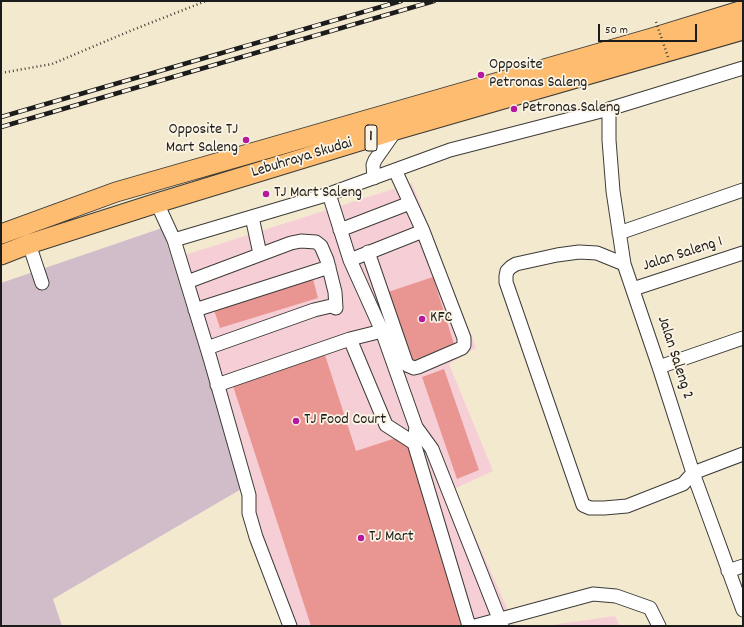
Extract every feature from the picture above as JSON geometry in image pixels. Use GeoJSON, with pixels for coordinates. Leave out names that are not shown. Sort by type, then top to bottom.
{"type":"FeatureCollection","features":[{"type":"Feature","properties":{"kind":"highway","name":"Lebuhraya Skudai"},"geometry":{"type":"LineString","coordinates":[[1,234],[116,192],[652,38],[743,10]]}},
{"type":"Feature","properties":{"kind":"highway","name":"Lebuhraya Skudai"},"geometry":{"type":"LineString","coordinates":[[1,255],[29,244],[157,203],[396,130],[743,30]]}},
{"type":"Feature","properties":{"kind":"street"},"geometry":{"type":"LineString","coordinates":[[174,240],[329,194],[450,150],[609,109],[743,68]]}},
{"type":"Feature","properties":{"kind":"street","name":"Jalan Saleng 2"},"geometry":{"type":"LineString","coordinates":[[609,109],[609,140],[613,191],[624,264],[693,472],[743,610]]}},
{"type":"Feature","properties":{"kind":"street"},"geometry":{"type":"LineString","coordinates":[[374,178],[373,165],[375,160],[396,130]]}},
{"type":"Feature","properties":{"kind":"street"},"geometry":{"type":"LineString","coordinates":[[368,252],[405,361],[410,367],[418,367],[459,350],[464,345],[465,341],[423,231],[395,170]]}},
{"type":"Feature","properties":{"kind":"street"},"geometry":{"type":"LineString","coordinates":[[620,233],[743,190]]}},
{"type":"Feature","properties":{"kind":"street"},"geometry":{"type":"LineString","coordinates":[[329,194],[350,260],[382,331],[416,427],[432,449],[500,623]]}},
{"type":"Feature","properties":{"kind":"street"},"geometry":{"type":"LineString","coordinates":[[157,203],[174,240],[207,348],[249,495],[249,513],[290,626]]}},
{"type":"Feature","properties":{"kind":"street"},"geometry":{"type":"LineString","coordinates":[[340,230],[410,203]]}},
{"type":"Feature","properties":{"kind":"street"},"geometry":{"type":"LineString","coordinates":[[252,217],[260,254]]}},
{"type":"Feature","properties":{"kind":"street"},"geometry":{"type":"LineString","coordinates":[[350,260],[423,231]]}},
{"type":"Feature","properties":{"kind":"street"},"geometry":{"type":"LineString","coordinates":[[187,282],[291,243],[313,241],[321,246],[329,267],[335,292],[336,308],[331,306],[314,310],[207,348]]}},
{"type":"Feature","properties":{"kind":"street"},"geometry":{"type":"LineString","coordinates":[[29,244],[42,283]]}},
{"type":"Feature","properties":{"kind":"street"},"geometry":{"type":"LineString","coordinates":[[624,264],[597,253],[579,252],[516,264],[507,271],[506,276],[506,282],[583,505],[590,508],[627,506],[683,484],[693,472],[743,454]]}},
{"type":"Feature","properties":{"kind":"street","name":"Jalan Saleng 1"},"geometry":{"type":"LineString","coordinates":[[633,289],[743,252]]}},
{"type":"Feature","properties":{"kind":"street"},"geometry":{"type":"LineString","coordinates":[[195,310],[329,267]]}},
{"type":"Feature","properties":{"kind":"street"},"geometry":{"type":"LineString","coordinates":[[217,385],[350,339],[382,331]]}},
{"type":"Feature","properties":{"kind":"street"},"geometry":{"type":"LineString","coordinates":[[659,367],[743,338]]}},
{"type":"Feature","properties":{"kind":"street"},"geometry":{"type":"LineString","coordinates":[[350,339],[386,425],[414,443]]}},
{"type":"Feature","properties":{"kind":"street"},"geometry":{"type":"LineString","coordinates":[[416,427],[414,443],[469,626]]}},
{"type":"Feature","properties":{"kind":"street"},"geometry":{"type":"LineString","coordinates":[[728,571],[743,566]]}},
{"type":"Feature","properties":{"kind":"street"},"geometry":{"type":"LineString","coordinates":[[474,626],[500,623],[593,594],[616,596],[650,608],[659,626]]}},
{"type":"Feature","properties":{"kind":"path"},"geometry":{"type":"LineString","coordinates":[[1,73],[52,64],[206,1]]}},
{"type":"Feature","properties":{"kind":"path"},"geometry":{"type":"LineString","coordinates":[[656,22],[669,60]]}},
{"type":"Feature","properties":{"kind":"shaded area"},"geometry":{"type":"Polygon","coordinates":[[[412,183],[476,348],[449,364],[493,471],[454,489],[515,626],[286,626],[172,259],[412,183]]]}},
{"type":"Feature","properties":{"kind":"shaded area"},"geometry":{"type":"Polygon","coordinates":[[[162,228],[243,488],[53,599],[62,626],[1,626],[1,283],[162,228]]]}},
{"type":"Feature","properties":{"kind":"shaded area"},"geometry":{"type":"Polygon","coordinates":[[[615,616],[620,626],[544,626],[615,616]]]}},
{"type":"Feature","properties":{"kind":"building","name":"KFC"},"geometry":{"type":"Polygon","coordinates":[[[433,277],[455,347],[411,362],[388,292],[433,277]]]}},
{"type":"Feature","properties":{"kind":"building"},"geometry":{"type":"Polygon","coordinates":[[[313,279],[318,298],[220,328],[214,310],[313,279]]]}},
{"type":"Feature","properties":{"kind":"building","name":"TJ Mart"},"geometry":{"type":"Polygon","coordinates":[[[325,355],[356,451],[405,435],[467,626],[311,626],[233,386],[325,355]]]}},
{"type":"Feature","properties":{"kind":"building"},"geometry":{"type":"Polygon","coordinates":[[[444,369],[479,470],[457,479],[422,377],[444,369]]]}},
{"type":"Feature","properties":{"kind":"railway"},"geometry":{"type":"LineString","coordinates":[[1,117],[401,1]]}},
{"type":"Feature","properties":{"kind":"railway"},"geometry":{"type":"LineString","coordinates":[[1,127],[434,1]]}},
{"type":"Feature","properties":{"kind":"place","name":"Opposite Petronas Saleng"},"geometry":{"type":"Point","coordinates":[481,75]}},
{"type":"Feature","properties":{"kind":"place","name":"Petronas Saleng"},"geometry":{"type":"Point","coordinates":[514,109]}},
{"type":"Feature","properties":{"kind":"place","name":"Opposite TJ Mart Saleng"},"geometry":{"type":"Point","coordinates":[246,140]}},
{"type":"Feature","properties":{"kind":"place","name":"TJ Mart Saleng"},"geometry":{"type":"Point","coordinates":[266,194]}},
{"type":"Feature","properties":{"kind":"place","name":"KFC"},"geometry":{"type":"Point","coordinates":[422,319]}},
{"type":"Feature","properties":{"kind":"place","name":"TJ Food Court"},"geometry":{"type":"Point","coordinates":[296,421]}},
{"type":"Feature","properties":{"kind":"place","name":"TJ Mart"},"geometry":{"type":"Point","coordinates":[361,538]}}]}
